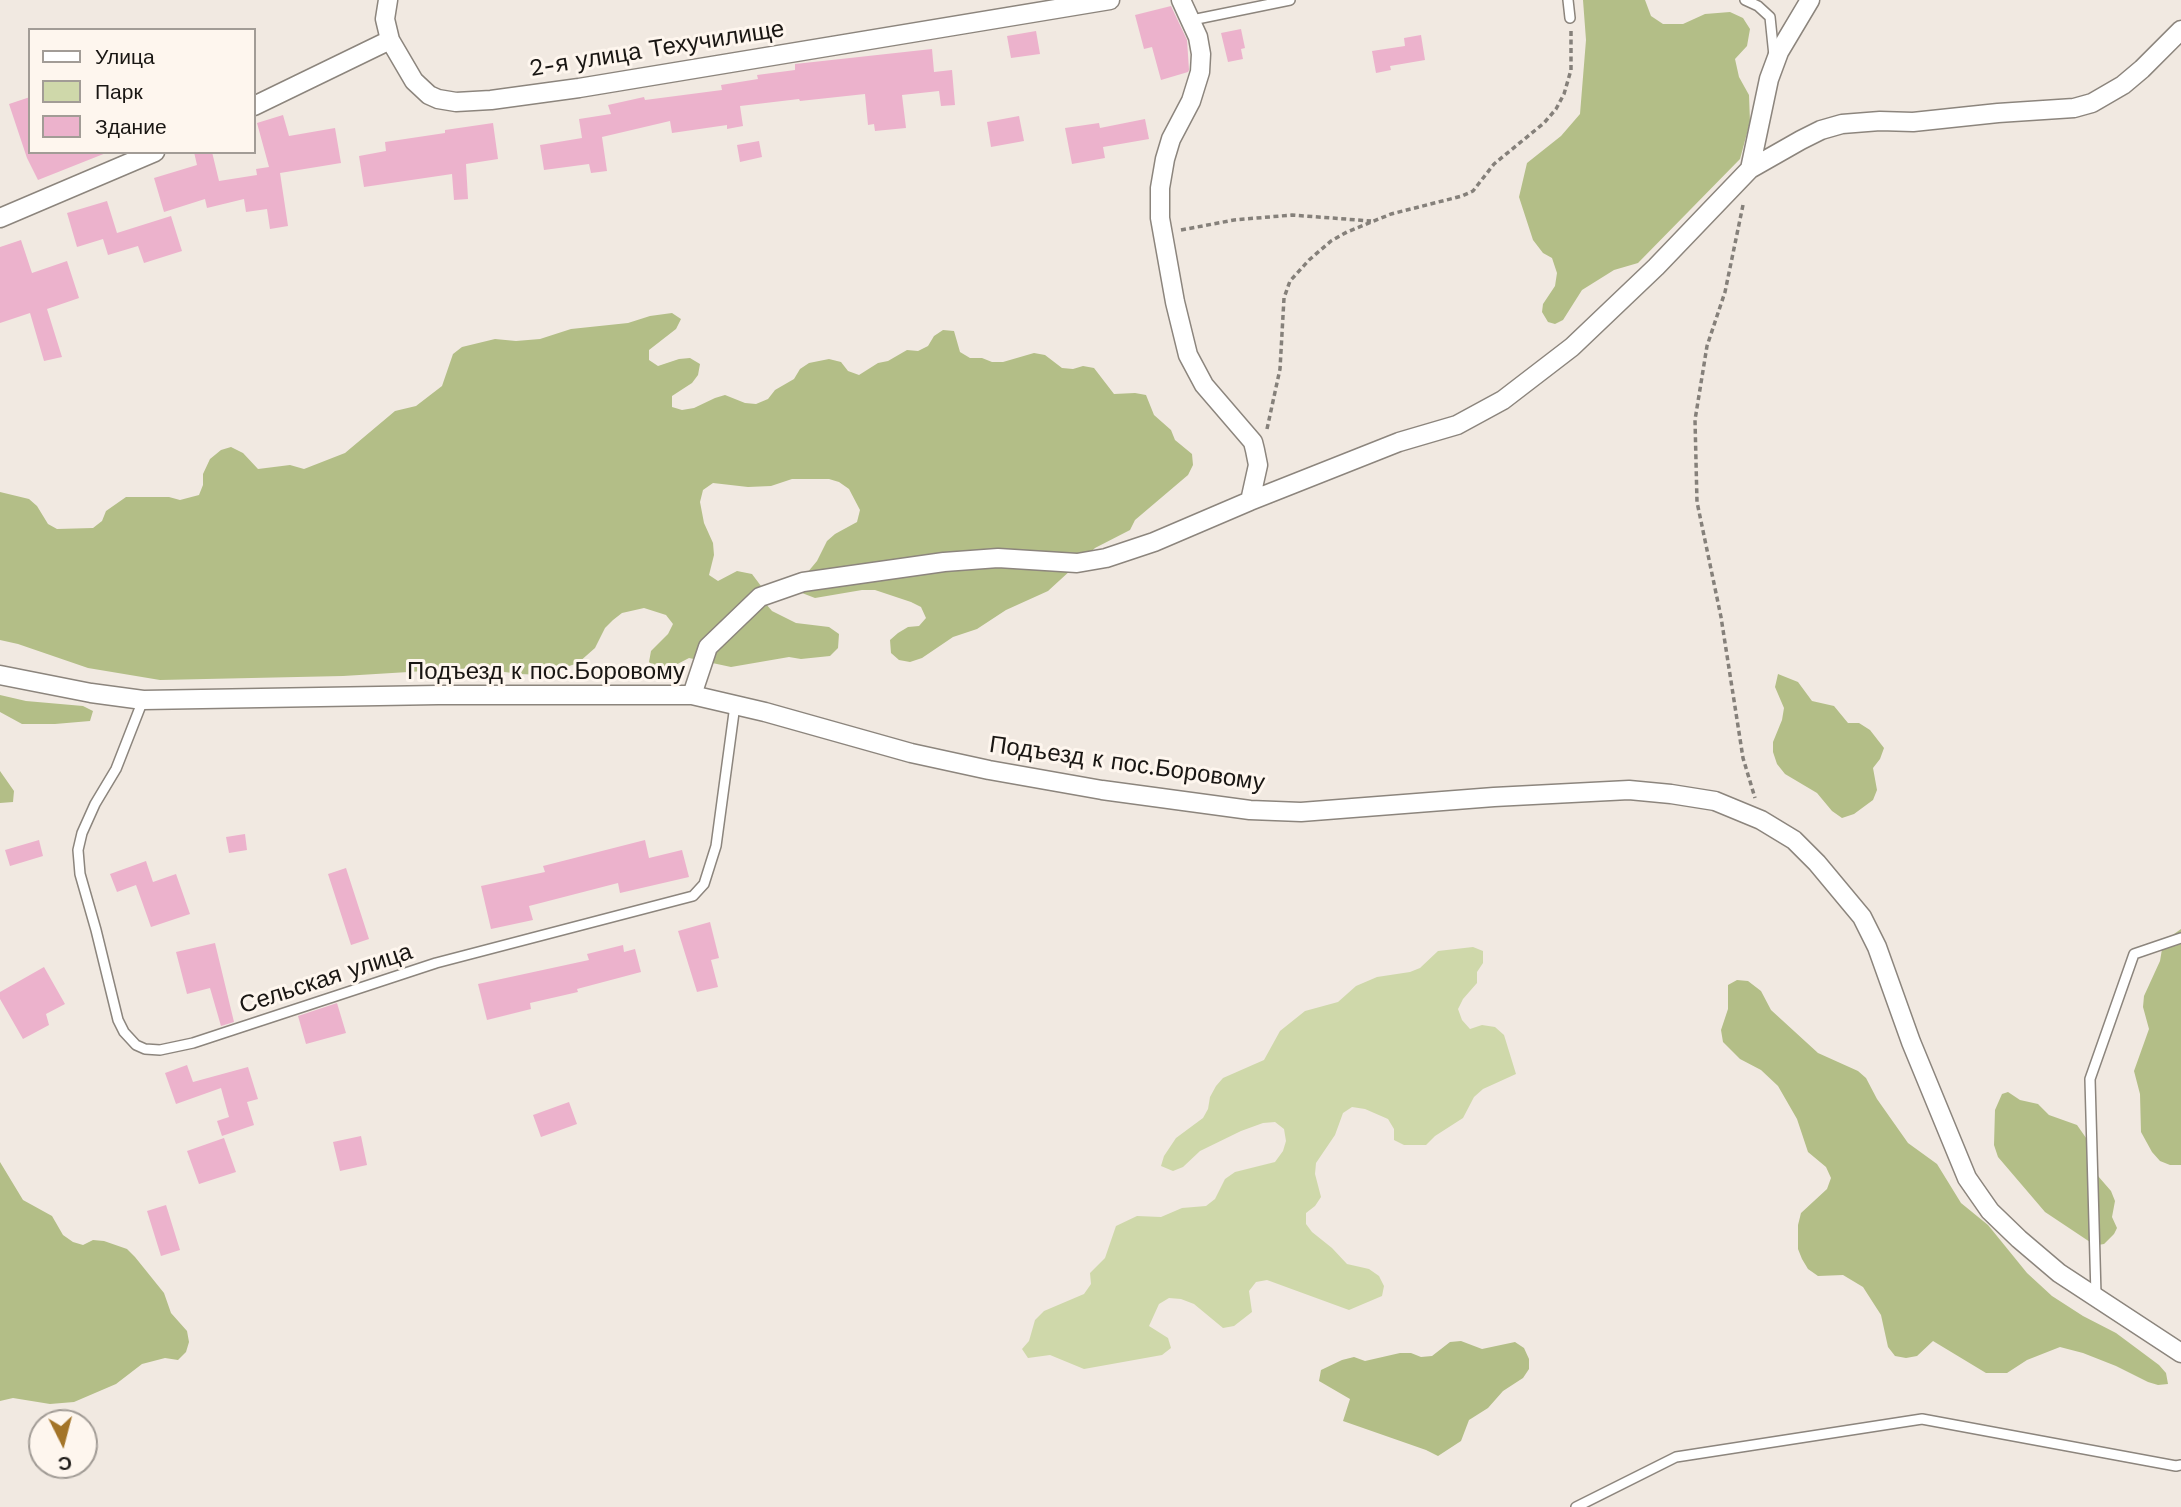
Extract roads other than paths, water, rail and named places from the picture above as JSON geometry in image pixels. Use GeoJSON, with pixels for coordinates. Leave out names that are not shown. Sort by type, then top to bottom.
{"type":"FeatureCollection","features":[{"type":"Feature","properties":{"kind":"street"},"geometry":{"type":"LineString","coordinates":[[256,105],[390,40],[385,19],[388,0]]}},
{"type":"Feature","properties":{"kind":"street","name":"2-я улица Техучилище"},"geometry":{"type":"LineString","coordinates":[[390,40],[423,91],[438,99],[468,102],[579,88],[1110,0]]}},
{"type":"Feature","properties":{"kind":"street"},"geometry":{"type":"LineString","coordinates":[[1181,0],[1198,37],[1200,72],[1191,102],[1171,139],[1165,159],[1160,188],[1160,218],[1175,302],[1188,355],[1204,385],[1252,442],[1255,450],[1258,465],[1250,500]]}},
{"type":"Feature","properties":{"kind":"street"},"geometry":{"type":"LineString","coordinates":[[1751,169],[1773,68],[1779,52],[1810,0]]}},
{"type":"Feature","properties":{"kind":"street"},"geometry":{"type":"LineString","coordinates":[[692,695],[708,647],[760,597],[781,589],[803,582],[944,562],[998,558],[1077,563],[1106,558],[1154,542],[1250,500],[1399,443],[1457,425],[1503,400],[1572,347],[1656,267],[1751,169],[1811,135],[1842,124],[1913,122],[2074,108],[2092,103],[2123,85],[2181,30]]}},
{"type":"Feature","properties":{"kind":"street"},"geometry":{"type":"LineString","coordinates":[[0,218],[150,154]]}},
{"type":"Feature","properties":{"kind":"street","name":"Подъезд к пос.Боровому"},"geometry":{"type":"LineString","coordinates":[[0,675],[92,694],[143,700],[438,695],[692,695],[989,770],[1202,805],[1301,812],[1629,790],[1715,802],[1761,820],[1794,840],[1817,863],[1861,917],[1877,947],[1911,1042],[1967,1178],[1990,1210],[2059,1273],[2181,1353]]}},
{"type":"Feature","properties":{"kind":"lane"},"geometry":{"type":"LineString","coordinates":[[1192,20],[1290,0]]}},
{"type":"Feature","properties":{"kind":"lane"},"geometry":{"type":"LineString","coordinates":[[1568,0],[1570,18]]}},
{"type":"Feature","properties":{"kind":"lane"},"geometry":{"type":"LineString","coordinates":[[1745,0],[1758,6],[1770,17],[1774,43],[1773,68]]}},
{"type":"Feature","properties":{"kind":"lane","name":"Сельская улица"},"geometry":{"type":"LineString","coordinates":[[143,700],[116,768],[82,833],[78,849],[80,874],[118,1020],[124,1032],[136,1045],[160,1050],[193,1043],[436,963],[693,897],[705,884],[716,846],[735,705]]}},
{"type":"Feature","properties":{"kind":"lane"},"geometry":{"type":"LineString","coordinates":[[2096,1297],[2090,1079],[2134,954],[2181,938]]}},
{"type":"Feature","properties":{"kind":"lane"},"geometry":{"type":"LineString","coordinates":[[1576,1507],[1676,1457],[1922,1419],[2181,1465]]}}]}
